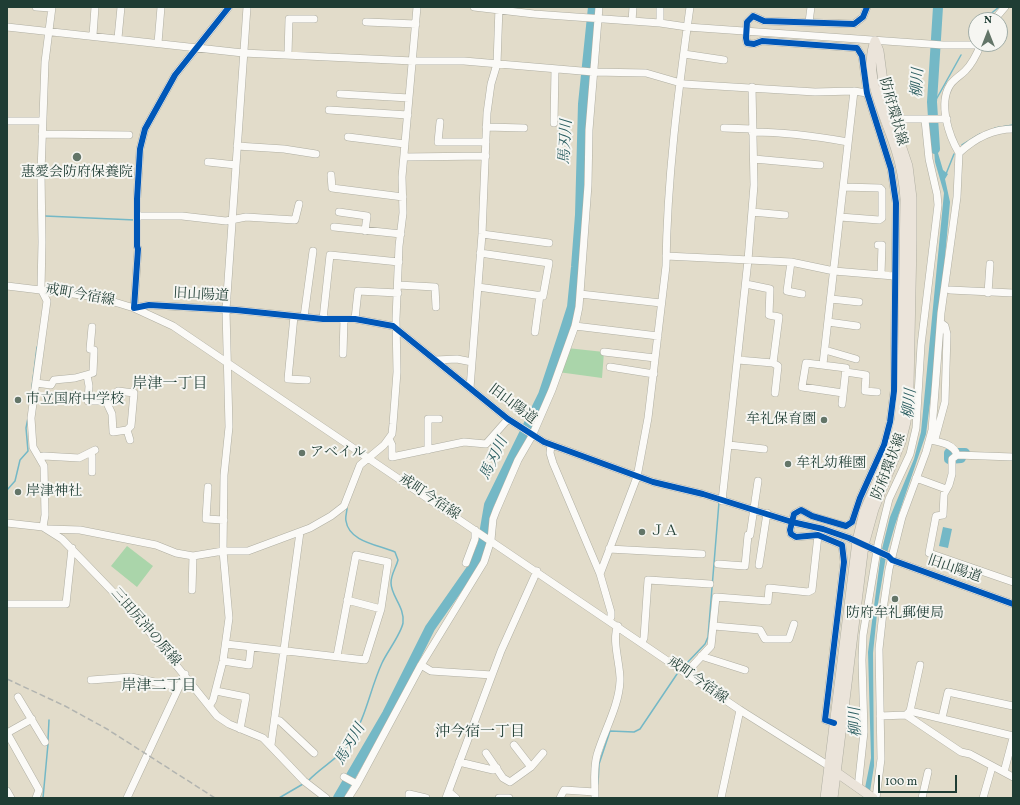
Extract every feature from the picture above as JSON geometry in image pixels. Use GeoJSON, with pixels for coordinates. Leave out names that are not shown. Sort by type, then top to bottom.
{"type":"FeatureCollection","features":[{"type":"Feature","properties":{"kind":"main road","name":"防府環状線"},"geometry":{"type":"LineString","coordinates":[[833,798],[834,723],[860,543],[901,442],[906,422],[909,387],[912,198],[908,166],[885,97],[879,51],[875,40]]}},
{"type":"Feature","properties":{"kind":"main road","name":"防府環状線"},"geometry":{"type":"LineString","coordinates":[[825,798],[833,769],[860,543]]}},
{"type":"Feature","properties":{"kind":"main road"},"geometry":{"type":"LineString","coordinates":[[833,769],[874,798]]}},
{"type":"Feature","properties":{"kind":"street"},"geometry":{"type":"LineString","coordinates":[[36,7],[51,8],[48,30],[42,121],[40,289],[47,301],[31,418],[31,436],[33,447],[44,466],[45,528]]}},
{"type":"Feature","properties":{"kind":"street"},"geometry":{"type":"LineString","coordinates":[[93,35],[96,7]]}},
{"type":"Feature","properties":{"kind":"street"},"geometry":{"type":"LineString","coordinates":[[118,38],[121,7]]}},
{"type":"Feature","properties":{"kind":"street"},"geometry":{"type":"LineString","coordinates":[[158,44],[161,7]]}},
{"type":"Feature","properties":{"kind":"street"},"geometry":{"type":"LineString","coordinates":[[134,308],[138,249],[137,199],[140,149],[145,129],[175,75],[195,47],[229,7]]}},
{"type":"Feature","properties":{"kind":"street"},"geometry":{"type":"LineString","coordinates":[[210,705],[216,691],[223,661],[229,618],[223,551],[224,475],[229,427],[226,360],[226,310],[247,7]]}},
{"type":"Feature","properties":{"kind":"street"},"geometry":{"type":"LineString","coordinates":[[7,523],[45,528],[80,530],[156,545],[176,553],[193,556],[223,551],[248,551],[310,528],[344,506],[356,471],[360,465],[389,439],[394,424],[396,390],[396,328],[403,213],[404,144],[410,98],[417,7]]}},
{"type":"Feature","properties":{"kind":"street"},"geometry":{"type":"LineString","coordinates":[[474,7],[580,18],[660,23],[687,27],[943,45],[968,45]]}},
{"type":"Feature","properties":{"kind":"street"},"geometry":{"type":"LineString","coordinates":[[348,798],[421,665],[484,562],[496,511],[518,460],[552,390],[574,326],[580,294],[593,72],[599,7]]}},
{"type":"Feature","properties":{"kind":"street"},"geometry":{"type":"LineString","coordinates":[[632,21],[634,7]]}},
{"type":"Feature","properties":{"kind":"street"},"geometry":{"type":"LineString","coordinates":[[660,7],[660,23]]}},
{"type":"Feature","properties":{"kind":"street"},"geometry":{"type":"LineString","coordinates":[[600,574],[637,477],[648,418],[666,256],[665,241],[673,141],[690,7]]}},
{"type":"Feature","properties":{"kind":"street"},"geometry":{"type":"LineString","coordinates":[[809,22],[811,7]]}},
{"type":"Feature","properties":{"kind":"street"},"geometry":{"type":"LineString","coordinates":[[834,723],[825,720],[844,556],[842,545],[818,535],[793,536],[790,530],[796,512],[801,510],[839,525],[846,526],[852,522],[860,498],[880,455],[890,422],[894,391],[894,276],[896,224],[892,170],[867,93],[862,56],[856,48],[762,41],[750,44],[746,40],[746,31],[748,20],[753,16],[764,21],[854,24],[863,17],[867,7]]}},
{"type":"Feature","properties":{"kind":"street"},"geometry":{"type":"LineString","coordinates":[[470,388],[482,234],[486,128],[490,84],[497,64],[499,9]]}},
{"type":"Feature","properties":{"kind":"street"},"geometry":{"type":"LineString","coordinates":[[288,55],[289,19],[314,19]]}},
{"type":"Feature","properties":{"kind":"street"},"geometry":{"type":"LineString","coordinates":[[366,22],[416,24]]}},
{"type":"Feature","properties":{"kind":"street"},"geometry":{"type":"LineString","coordinates":[[7,27],[48,30],[243,53],[413,61],[464,61],[593,72],[646,73],[680,82],[815,92],[854,91],[867,93]]}},
{"type":"Feature","properties":{"kind":"street"},"geometry":{"type":"LineString","coordinates":[[874,798],[880,777],[881,759],[880,638],[890,558],[904,507],[932,441],[946,270],[957,197],[959,153],[955,146],[947,119],[944,106],[945,95],[951,84],[974,60],[977,52]]}},
{"type":"Feature","properties":{"kind":"street"},"geometry":{"type":"LineString","coordinates":[[684,54],[724,60]]}},
{"type":"Feature","properties":{"kind":"street"},"geometry":{"type":"LineString","coordinates":[[554,123],[556,69]]}},
{"type":"Feature","properties":{"kind":"street"},"geometry":{"type":"LineString","coordinates":[[722,501],[746,284],[752,212],[754,159],[752,131],[752,87]]}},
{"type":"Feature","properties":{"kind":"street"},"geometry":{"type":"LineString","coordinates":[[823,364],[854,91]]}},
{"type":"Feature","properties":{"kind":"street"},"geometry":{"type":"LineString","coordinates":[[340,94],[410,98]]}},
{"type":"Feature","properties":{"kind":"street"},"geometry":{"type":"LineString","coordinates":[[329,110],[408,115]]}},
{"type":"Feature","properties":{"kind":"street"},"geometry":{"type":"LineString","coordinates":[[901,119],[947,119]]}},
{"type":"Feature","properties":{"kind":"street"},"geometry":{"type":"LineString","coordinates":[[860,789],[864,732],[862,660],[863,635],[889,499],[910,454],[916,428],[921,345],[938,205],[929,159],[926,120]]}},
{"type":"Feature","properties":{"kind":"street"},"geometry":{"type":"LineString","coordinates":[[7,121],[42,121]]}},
{"type":"Feature","properties":{"kind":"street"},"geometry":{"type":"LineString","coordinates":[[440,122],[438,142],[486,142]]}},
{"type":"Feature","properties":{"kind":"street"},"geometry":{"type":"LineString","coordinates":[[486,128],[524,128]]}},
{"type":"Feature","properties":{"kind":"street"},"geometry":{"type":"LineString","coordinates":[[724,128],[808,135],[848,142]]}},
{"type":"Feature","properties":{"kind":"street"},"geometry":{"type":"LineString","coordinates":[[959,153],[974,140],[1001,130],[1013,129]]}},
{"type":"Feature","properties":{"kind":"street"},"geometry":{"type":"LineString","coordinates":[[42,134],[129,135]]}},
{"type":"Feature","properties":{"kind":"street"},"geometry":{"type":"LineString","coordinates":[[348,136],[404,144]]}},
{"type":"Feature","properties":{"kind":"street"},"geometry":{"type":"LineString","coordinates":[[237,146],[284,149],[316,154]]}},
{"type":"Feature","properties":{"kind":"street"},"geometry":{"type":"LineString","coordinates":[[404,157],[486,156]]}},
{"type":"Feature","properties":{"kind":"street"},"geometry":{"type":"LineString","coordinates":[[754,159],[820,164]]}},
{"type":"Feature","properties":{"kind":"street"},"geometry":{"type":"LineString","coordinates":[[208,162],[236,165]]}},
{"type":"Feature","properties":{"kind":"street"},"geometry":{"type":"LineString","coordinates":[[331,175],[332,188],[403,197]]}},
{"type":"Feature","properties":{"kind":"street"},"geometry":{"type":"LineString","coordinates":[[840,217],[879,220],[882,218],[882,190],[880,188],[843,187]]}},
{"type":"Feature","properties":{"kind":"street"},"geometry":{"type":"LineString","coordinates":[[138,216],[182,216],[232,220],[246,217],[295,220],[299,204]]}},
{"type":"Feature","properties":{"kind":"street"},"geometry":{"type":"LineString","coordinates":[[339,212],[367,216],[365,231]]}},
{"type":"Feature","properties":{"kind":"street"},"geometry":{"type":"LineString","coordinates":[[752,212],[785,215]]}},
{"type":"Feature","properties":{"kind":"street"},"geometry":{"type":"LineString","coordinates":[[334,227],[401,234]]}},
{"type":"Feature","properties":{"kind":"street"},"geometry":{"type":"LineString","coordinates":[[482,234],[549,243]]}},
{"type":"Feature","properties":{"kind":"street"},"geometry":{"type":"LineString","coordinates":[[878,245],[882,245],[881,274]]}},
{"type":"Feature","properties":{"kind":"street"},"geometry":{"type":"LineString","coordinates":[[304,317],[313,251]]}},
{"type":"Feature","properties":{"kind":"street"},"geometry":{"type":"LineString","coordinates":[[478,287],[543,296],[549,263],[480,253]]}},
{"type":"Feature","properties":{"kind":"street"},"geometry":{"type":"LineString","coordinates":[[323,319],[330,255],[399,262]]}},
{"type":"Feature","properties":{"kind":"street"},"geometry":{"type":"LineString","coordinates":[[666,256],[791,262],[834,271],[894,276]]}},
{"type":"Feature","properties":{"kind":"street"},"geometry":{"type":"LineString","coordinates":[[791,262],[787,291],[802,294]]}},
{"type":"Feature","properties":{"kind":"street"},"geometry":{"type":"LineString","coordinates":[[988,293],[990,264]]}},
{"type":"Feature","properties":{"kind":"street"},"geometry":{"type":"LineString","coordinates":[[942,313],[945,310],[950,290],[949,273],[946,270]]}},
{"type":"Feature","properties":{"kind":"street"},"geometry":{"type":"LineString","coordinates":[[746,284],[770,288],[769,315],[779,317],[773,363]]}},
{"type":"Feature","properties":{"kind":"street"},"geometry":{"type":"LineString","coordinates":[[398,285],[436,287],[436,307]]}},
{"type":"Feature","properties":{"kind":"street","name":"戒町今宿線"},"geometry":{"type":"LineString","coordinates":[[7,286],[98,297],[134,308],[173,326],[226,360],[740,710],[833,769]]}},
{"type":"Feature","properties":{"kind":"street"},"geometry":{"type":"LineString","coordinates":[[950,290],[1013,293]]}},
{"type":"Feature","properties":{"kind":"street"},"geometry":{"type":"LineString","coordinates":[[355,319],[358,291],[398,293]]}},
{"type":"Feature","properties":{"kind":"street"},"geometry":{"type":"LineString","coordinates":[[580,294],[661,303]]}},
{"type":"Feature","properties":{"kind":"street"},"geometry":{"type":"LineString","coordinates":[[536,332],[540,295]]}},
{"type":"Feature","properties":{"kind":"street"},"geometry":{"type":"LineString","coordinates":[[831,299],[859,302]]}},
{"type":"Feature","properties":{"kind":"street","name":"旧山陽道"},"geometry":{"type":"LineString","coordinates":[[134,308],[149,305],[226,310],[323,319],[355,319],[393,326],[508,419],[531,435],[551,445],[653,482],[703,494],[792,522],[823,529],[860,543],[890,558],[1013,604]]}},
{"type":"Feature","properties":{"kind":"street"},"geometry":{"type":"LineString","coordinates":[[294,316],[288,379],[307,380]]}},
{"type":"Feature","properties":{"kind":"street"},"geometry":{"type":"LineString","coordinates":[[343,354],[344,319]]}},
{"type":"Feature","properties":{"kind":"street"},"geometry":{"type":"LineString","coordinates":[[828,322],[858,326]]}},
{"type":"Feature","properties":{"kind":"street"},"geometry":{"type":"LineString","coordinates":[[574,326],[658,336]]}},
{"type":"Feature","properties":{"kind":"street"},"geometry":{"type":"LineString","coordinates":[[36,383],[51,385],[54,380],[75,378],[93,373],[94,350],[90,349],[92,327]]}},
{"type":"Feature","properties":{"kind":"street"},"geometry":{"type":"LineString","coordinates":[[825,350],[856,358]]}},
{"type":"Feature","properties":{"kind":"street"},"geometry":{"type":"LineString","coordinates":[[604,352],[655,358]]}},
{"type":"Feature","properties":{"kind":"street"},"geometry":{"type":"LineString","coordinates":[[436,360],[457,359],[472,362]]}},
{"type":"Feature","properties":{"kind":"street"},"geometry":{"type":"LineString","coordinates":[[738,360],[773,363],[778,366],[775,393]]}},
{"type":"Feature","properties":{"kind":"street"},"geometry":{"type":"LineString","coordinates":[[842,404],[846,368],[806,363],[802,387],[843,393]]}},
{"type":"Feature","properties":{"kind":"street"},"geometry":{"type":"LineString","coordinates":[[610,367],[654,374]]}},
{"type":"Feature","properties":{"kind":"street"},"geometry":{"type":"LineString","coordinates":[[846,372],[866,375],[865,391],[877,392]]}},
{"type":"Feature","properties":{"kind":"street"},"geometry":{"type":"LineString","coordinates":[[86,375],[89,386],[88,401],[106,401],[118,392],[134,393],[131,426],[126,430],[113,432],[112,414],[106,401]]}},
{"type":"Feature","properties":{"kind":"street"},"geometry":{"type":"LineString","coordinates":[[428,450],[428,419],[439,419]]}},
{"type":"Feature","properties":{"kind":"street"},"geometry":{"type":"LineString","coordinates":[[389,439],[392,445],[392,457],[464,442],[486,444],[508,419]]}},
{"type":"Feature","properties":{"kind":"street"},"geometry":{"type":"LineString","coordinates":[[126,430],[130,440]]}},
{"type":"Feature","properties":{"kind":"street"},"geometry":{"type":"LineString","coordinates":[[932,441],[951,446],[956,451],[957,455]]}},
{"type":"Feature","properties":{"kind":"street"},"geometry":{"type":"LineString","coordinates":[[551,445],[550,453],[553,463],[600,574],[612,617],[609,620]]}},
{"type":"Feature","properties":{"kind":"street"},"geometry":{"type":"LineString","coordinates":[[728,445],[764,449]]}},
{"type":"Feature","properties":{"kind":"street"},"geometry":{"type":"LineString","coordinates":[[40,457],[79,458],[93,452],[92,472]]}},
{"type":"Feature","properties":{"kind":"street"},"geometry":{"type":"LineString","coordinates":[[1013,458],[957,455],[952,459],[952,474],[949,485],[944,494],[943,515],[936,516],[929,553],[1013,582]]}},
{"type":"Feature","properties":{"kind":"street"},"geometry":{"type":"LineString","coordinates":[[916,478],[946,489]]}},
{"type":"Feature","properties":{"kind":"street"},"geometry":{"type":"LineString","coordinates":[[718,564],[744,566],[758,481]]}},
{"type":"Feature","properties":{"kind":"street"},"geometry":{"type":"LineString","coordinates":[[208,487],[206,519],[224,520]]}},
{"type":"Feature","properties":{"kind":"street"},"geometry":{"type":"LineString","coordinates":[[759,565],[767,513]]}},
{"type":"Feature","properties":{"kind":"street","name":"三田尻沖の原線"},"geometry":{"type":"LineString","coordinates":[[45,528],[72,548],[138,619],[185,674],[217,716],[240,729],[263,738],[307,783],[326,798]]}},
{"type":"Feature","properties":{"kind":"street"},"geometry":{"type":"LineString","coordinates":[[466,563],[475,539],[476,531]]}},
{"type":"Feature","properties":{"kind":"street"},"geometry":{"type":"LineString","coordinates":[[271,745],[276,720],[300,532]]}},
{"type":"Feature","properties":{"kind":"street"},"geometry":{"type":"LineString","coordinates":[[686,673],[711,646],[716,597],[768,601],[769,588],[808,592],[812,590],[818,535]]}},
{"type":"Feature","properties":{"kind":"street"},"geometry":{"type":"LineString","coordinates":[[7,604],[66,604],[72,548]]}},
{"type":"Feature","properties":{"kind":"street"},"geometry":{"type":"LineString","coordinates":[[609,549],[702,554]]}},
{"type":"Feature","properties":{"kind":"street"},"geometry":{"type":"LineString","coordinates":[[192,590],[193,556]]}},
{"type":"Feature","properties":{"kind":"street"},"geometry":{"type":"LineString","coordinates":[[226,644],[365,660],[381,609],[388,562],[356,556],[337,656]]}},
{"type":"Feature","properties":{"kind":"street"},"geometry":{"type":"LineString","coordinates":[[456,798],[448,795],[492,675],[537,571]]}},
{"type":"Feature","properties":{"kind":"street"},"geometry":{"type":"LineString","coordinates":[[642,642],[644,638],[648,580],[710,584]]}},
{"type":"Feature","properties":{"kind":"street"},"geometry":{"type":"LineString","coordinates":[[347,600],[381,609]]}},
{"type":"Feature","properties":{"kind":"street"},"geometry":{"type":"LineString","coordinates":[[714,626],[760,630],[766,639],[789,639],[794,624]]}},
{"type":"Feature","properties":{"kind":"street"},"geometry":{"type":"LineString","coordinates":[[560,798],[564,790],[595,795],[595,769],[597,756],[618,696],[620,683],[620,667],[616,643],[616,630],[618,626]]}},
{"type":"Feature","properties":{"kind":"street"},"geometry":{"type":"LineString","coordinates":[[223,661],[249,665],[251,647]]}},
{"type":"Feature","properties":{"kind":"street"},"geometry":{"type":"LineString","coordinates":[[701,656],[745,670]]}},
{"type":"Feature","properties":{"kind":"street"},"geometry":{"type":"LineString","coordinates":[[421,665],[431,671],[492,675]]}},
{"type":"Feature","properties":{"kind":"street"},"geometry":{"type":"LineString","coordinates":[[908,713],[920,665]]}},
{"type":"Feature","properties":{"kind":"street"},"geometry":{"type":"LineString","coordinates":[[127,798],[185,674]]}},
{"type":"Feature","properties":{"kind":"street"},"geometry":{"type":"LineString","coordinates":[[91,680],[131,677],[178,687]]}},
{"type":"Feature","properties":{"kind":"street"},"geometry":{"type":"LineString","coordinates":[[216,691],[246,697],[240,729]]}},
{"type":"Feature","properties":{"kind":"street"},"geometry":{"type":"LineString","coordinates":[[942,718],[948,692],[1013,706]]}},
{"type":"Feature","properties":{"kind":"street"},"geometry":{"type":"LineString","coordinates":[[18,696],[46,742]]}},
{"type":"Feature","properties":{"kind":"street"},"geometry":{"type":"LineString","coordinates":[[721,798],[740,710]]}},
{"type":"Feature","properties":{"kind":"street"},"geometry":{"type":"LineString","coordinates":[[880,716],[908,713],[942,718],[1013,737],[1004,772]]}},
{"type":"Feature","properties":{"kind":"street"},"geometry":{"type":"LineString","coordinates":[[908,713],[961,752],[970,754],[1013,777]]}},
{"type":"Feature","properties":{"kind":"street"},"geometry":{"type":"LineString","coordinates":[[32,719],[7,733],[39,790],[36,798]]}},
{"type":"Feature","properties":{"kind":"street"},"geometry":{"type":"LineString","coordinates":[[276,720],[280,721],[314,753]]}},
{"type":"Feature","properties":{"kind":"street"},"geometry":{"type":"LineString","coordinates":[[514,745],[531,767]]}},
{"type":"Feature","properties":{"kind":"street"},"geometry":{"type":"LineString","coordinates":[[486,753],[503,778],[510,782],[531,767],[543,753]]}},
{"type":"Feature","properties":{"kind":"street"},"geometry":{"type":"LineString","coordinates":[[460,762],[493,770],[497,768]]}},
{"type":"Feature","properties":{"kind":"street"},"geometry":{"type":"LineString","coordinates":[[983,798],[992,767]]}},
{"type":"Feature","properties":{"kind":"street"},"geometry":{"type":"LineString","coordinates":[[922,798],[928,772]]}},
{"type":"Feature","properties":{"kind":"street"},"geometry":{"type":"LineString","coordinates":[[345,777],[356,784]]}},
{"type":"Feature","properties":{"kind":"street"},"geometry":{"type":"LineString","coordinates":[[7,792],[11,798]]}},
{"type":"Feature","properties":{"kind":"street"},"geometry":{"type":"LineString","coordinates":[[408,798],[409,794],[426,798]]}},
{"type":"Feature","properties":{"kind":"street"},"geometry":{"type":"LineString","coordinates":[[499,798],[509,798]]}},
{"type":"Feature","properties":{"kind":"green space"},"geometry":{"type":"Polygon","coordinates":[[[567,348],[604,352],[602,378],[558,372],[567,348]]]}},
{"type":"Feature","properties":{"kind":"green space"},"geometry":{"type":"Polygon","coordinates":[[[127,546],[153,566],[137,587],[111,566],[127,546]]]}},
{"type":"Feature","properties":{"kind":"water"},"geometry":{"type":"Polygon","coordinates":[[[933,136],[943,170],[948,174],[945,179],[950,202],[936,356],[926,434],[886,556],[878,604],[873,653],[874,766],[869,798],[863,798],[871,758],[868,652],[881,553],[890,517],[914,459],[921,432],[944,193],[935,162],[933,136]]]}},
{"type":"Feature","properties":{"kind":"water"},"geometry":{"type":"Polygon","coordinates":[[[943,527],[952,529],[948,548],[939,546],[943,527]]]}},
{"type":"Feature","properties":{"kind":"waterway","name":"馬刃川"},"geometry":{"type":"LineString","coordinates":[[338,798],[387,714],[430,628],[472,568],[482,546],[489,505],[543,395],[564,332],[572,307],[576,267],[580,215],[583,104],[593,7]]}},
{"type":"Feature","properties":{"kind":"waterway","name":"柳川"},"geometry":{"type":"LineString","coordinates":[[935,149],[932,102],[938,7]]}},
{"type":"Feature","properties":{"kind":"waterway"},"geometry":{"type":"LineString","coordinates":[[993,12],[999,7]]}},
{"type":"Feature","properties":{"kind":"waterway"},"geometry":{"type":"LineString","coordinates":[[932,102],[937,98],[961,55]]}},
{"type":"Feature","properties":{"kind":"waterway"},"geometry":{"type":"LineString","coordinates":[[995,128],[1013,125]]}},
{"type":"Feature","properties":{"kind":"waterway"},"geometry":{"type":"LineString","coordinates":[[962,145],[980,134]]}},
{"type":"Feature","properties":{"kind":"waterway"},"geometry":{"type":"LineString","coordinates":[[946,174],[954,154]]}},
{"type":"Feature","properties":{"kind":"waterway"},"geometry":{"type":"LineString","coordinates":[[45,216],[135,220]]}},
{"type":"Feature","properties":{"kind":"waterway"},"geometry":{"type":"LineString","coordinates":[[30,403],[37,347]]}},
{"type":"Feature","properties":{"kind":"waterway"},"geometry":{"type":"LineString","coordinates":[[7,490],[15,481],[20,460],[28,451],[26,428],[28,418]]}},
{"type":"Feature","properties":{"kind":"waterway"},"geometry":{"type":"LineString","coordinates":[[961,458],[949,459],[949,453],[965,453]]}},
{"type":"Feature","properties":{"kind":"waterway"},"geometry":{"type":"LineString","coordinates":[[685,665],[705,644],[708,637],[719,502]]}},
{"type":"Feature","properties":{"kind":"waterway"},"geometry":{"type":"LineString","coordinates":[[308,781],[341,753],[350,742],[360,723],[382,663],[400,632],[403,623],[402,612],[393,592],[391,583],[398,560],[395,552],[366,542],[353,534],[348,528],[346,521],[347,508]]}},
{"type":"Feature","properties":{"kind":"waterway"},"geometry":{"type":"LineString","coordinates":[[598,784],[599,764],[610,731],[634,732],[640,729],[677,674]]}},
{"type":"Feature","properties":{"kind":"waterway"},"geometry":{"type":"LineString","coordinates":[[48,740],[49,720]]}},
{"type":"Feature","properties":{"kind":"waterway"},"geometry":{"type":"LineString","coordinates":[[43,798],[48,744]]}},
{"type":"Feature","properties":{"kind":"waterway"},"geometry":{"type":"LineString","coordinates":[[279,798],[303,784]]}},
{"type":"Feature","properties":{"kind":"railway"},"geometry":{"type":"LineString","coordinates":[[7,679],[65,706],[107,729],[215,798]]}},
{"type":"Feature","properties":{"kind":"cycle path"},"geometry":{"type":"LineString","coordinates":[[229,7],[175,75],[145,129],[140,149],[137,199],[138,249],[134,308],[149,305],[236,310],[323,319],[355,319],[393,326],[508,419],[544,442],[653,482],[703,494],[792,522],[823,529],[849,538],[888,556],[892,560],[1013,604]]}},
{"type":"Feature","properties":{"kind":"cycle path"},"geometry":{"type":"LineString","coordinates":[[834,723],[825,720],[844,562],[842,545],[818,535],[796,537],[791,534],[790,530],[794,514],[801,510],[812,516],[846,526],[852,522],[860,498],[884,445],[890,422],[894,391],[896,203],[891,169],[867,93],[862,56],[857,48],[762,41],[754,44],[747,43],[746,38],[747,22],[753,16],[764,21],[854,24],[863,17],[867,7]]}},
{"type":"Feature","properties":{"kind":"place","name":"惠愛会防府保養院"},"geometry":{"type":"Point","coordinates":[77,157]}},
{"type":"Feature","properties":{"kind":"place","name":"市立国府中学校"},"geometry":{"type":"Point","coordinates":[18,400]}},
{"type":"Feature","properties":{"kind":"place","name":"牟礼保育園"},"geometry":{"type":"Point","coordinates":[824,420]}},
{"type":"Feature","properties":{"kind":"place","name":"アベイル"},"geometry":{"type":"Point","coordinates":[302,453]}},
{"type":"Feature","properties":{"kind":"place","name":"牟礼幼稚園"},"geometry":{"type":"Point","coordinates":[788,464]}},
{"type":"Feature","properties":{"kind":"place","name":"岸津神社"},"geometry":{"type":"Point","coordinates":[18,492]}},
{"type":"Feature","properties":{"kind":"place","name":"ＪＡ"},"geometry":{"type":"Point","coordinates":[642,532]}},
{"type":"Feature","properties":{"kind":"place","name":"防府牟礼郵便局"},"geometry":{"type":"Point","coordinates":[895,599]}},
{"type":"Feature","properties":{"kind":"district","name":"岸津一丁目"},"geometry":{"type":"Point","coordinates":[170,385]}},
{"type":"Feature","properties":{"kind":"district","name":"岸津二丁目"},"geometry":{"type":"Point","coordinates":[159,687]}},
{"type":"Feature","properties":{"kind":"district","name":"沖今宿一丁目"},"geometry":{"type":"Point","coordinates":[480,733]}}]}
